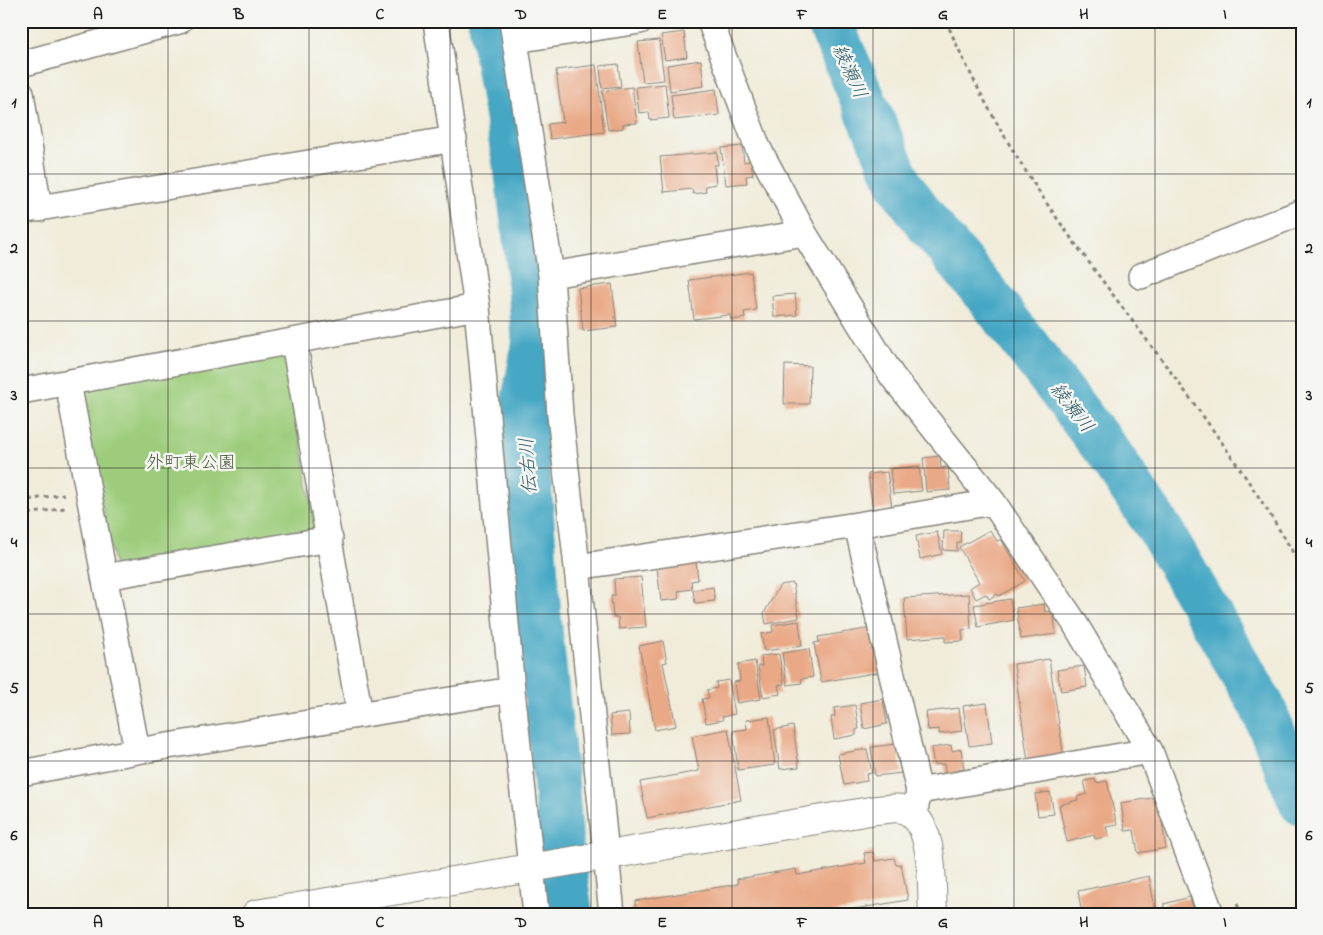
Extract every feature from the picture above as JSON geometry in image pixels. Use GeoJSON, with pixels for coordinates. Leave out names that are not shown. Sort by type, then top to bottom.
{"type":"FeatureCollection","features":[{"type":"Feature","properties":{"kind":"street"},"geometry":{"type":"LineString","coordinates":[[21,64],[179,21]]}},
{"type":"Feature","properties":{"kind":"street"},"geometry":{"type":"LineString","coordinates":[[436,21],[477,307],[512,690],[537,868],[536,914]]}},
{"type":"Feature","properties":{"kind":"street"},"geometry":{"type":"LineString","coordinates":[[612,914],[596,858],[578,567],[560,415],[551,275],[513,31],[640,21]]}},
{"type":"Feature","properties":{"kind":"street"},"geometry":{"type":"LineString","coordinates":[[710,21],[758,148],[804,233],[892,376],[993,502],[1074,622],[1150,751],[1211,914]]}},
{"type":"Feature","properties":{"kind":"street"},"geometry":{"type":"LineString","coordinates":[[21,92],[30,210],[454,139]]}},
{"type":"Feature","properties":{"kind":"street"},"geometry":{"type":"LineString","coordinates":[[1141,276],[1302,212]]}},
{"type":"Feature","properties":{"kind":"street"},"geometry":{"type":"LineString","coordinates":[[551,275],[804,233]]}},
{"type":"Feature","properties":{"kind":"street"},"geometry":{"type":"LineString","coordinates":[[21,391],[477,307]]}},
{"type":"Feature","properties":{"kind":"street"},"geometry":{"type":"LineString","coordinates":[[294,342],[360,714]]}},
{"type":"Feature","properties":{"kind":"street"},"geometry":{"type":"LineString","coordinates":[[68,383],[137,751]]}},
{"type":"Feature","properties":{"kind":"street"},"geometry":{"type":"LineString","coordinates":[[578,567],[857,525],[993,502]]}},
{"type":"Feature","properties":{"kind":"street"},"geometry":{"type":"LineString","coordinates":[[857,525],[917,803],[927,837],[933,914]]}},
{"type":"Feature","properties":{"kind":"street"},"geometry":{"type":"LineString","coordinates":[[104,577],[330,539]]}},
{"type":"Feature","properties":{"kind":"street"},"geometry":{"type":"LineString","coordinates":[[21,773],[137,751],[512,690]]}},
{"type":"Feature","properties":{"kind":"street"},"geometry":{"type":"LineString","coordinates":[[256,914],[876,810],[901,808],[1150,751]]}},
{"type":"Feature","properties":{"kind":"path"},"geometry":{"type":"LineString","coordinates":[[946,21],[992,115],[1030,177],[1065,230],[1234,458],[1302,568]]}},
{"type":"Feature","properties":{"kind":"path"},"geometry":{"type":"LineString","coordinates":[[21,501],[74,493]]}},
{"type":"Feature","properties":{"kind":"path"},"geometry":{"type":"LineString","coordinates":[[21,515],[67,508]]}},
{"type":"Feature","properties":{"kind":"green space","name":"外町東公園"},"geometry":{"type":"Polygon","coordinates":[[[278,353],[288,360],[315,527],[308,537],[115,568],[80,395],[87,384],[278,353]]]}},
{"type":"Feature","properties":{"kind":"building"},"geometry":{"type":"Polygon","coordinates":[[[684,32],[687,57],[665,60],[661,35],[684,32]]]}},
{"type":"Feature","properties":{"kind":"building"},"geometry":{"type":"Polygon","coordinates":[[[659,40],[664,80],[643,82],[638,42],[659,40]]]}},
{"type":"Feature","properties":{"kind":"building"},"geometry":{"type":"Polygon","coordinates":[[[701,60],[704,86],[670,91],[667,65],[701,60]]]}},
{"type":"Feature","properties":{"kind":"building"},"geometry":{"type":"Polygon","coordinates":[[[618,64],[621,86],[602,88],[600,66],[618,64]]]}},
{"type":"Feature","properties":{"kind":"building"},"geometry":{"type":"Polygon","coordinates":[[[596,65],[604,132],[550,139],[548,124],[563,122],[556,70],[596,65]]]}},
{"type":"Feature","properties":{"kind":"building"},"geometry":{"type":"Polygon","coordinates":[[[665,84],[669,118],[650,120],[649,112],[639,113],[636,87],[665,84]]]}},
{"type":"Feature","properties":{"kind":"building"},"geometry":{"type":"Polygon","coordinates":[[[632,87],[637,123],[623,124],[623,128],[608,130],[602,91],[632,87]]]}},
{"type":"Feature","properties":{"kind":"building"},"geometry":{"type":"Polygon","coordinates":[[[716,89],[719,115],[674,120],[671,95],[716,89]]]}},
{"type":"Feature","properties":{"kind":"building"},"geometry":{"type":"Polygon","coordinates":[[[742,146],[744,162],[751,161],[753,175],[746,176],[747,183],[726,185],[721,148],[742,146]]]}},
{"type":"Feature","properties":{"kind":"building"},"geometry":{"type":"Polygon","coordinates":[[[717,152],[718,165],[714,165],[716,184],[705,186],[706,192],[693,194],[692,189],[664,192],[660,157],[717,152]]]}},
{"type":"Feature","properties":{"kind":"building"},"geometry":{"type":"Polygon","coordinates":[[[751,272],[756,310],[744,312],[745,318],[731,320],[730,315],[694,319],[689,280],[751,272]]]}},
{"type":"Feature","properties":{"kind":"building"},"geometry":{"type":"Polygon","coordinates":[[[612,284],[617,327],[583,331],[578,288],[612,284]]]}},
{"type":"Feature","properties":{"kind":"building"},"geometry":{"type":"Polygon","coordinates":[[[795,294],[797,315],[774,317],[772,296],[795,294]]]}},
{"type":"Feature","properties":{"kind":"building"},"geometry":{"type":"Polygon","coordinates":[[[785,365],[810,366],[809,404],[784,404],[785,365]]]}},
{"type":"Feature","properties":{"kind":"building"},"geometry":{"type":"Polygon","coordinates":[[[940,456],[941,468],[948,467],[950,490],[926,492],[923,458],[940,456]]]}},
{"type":"Feature","properties":{"kind":"building"},"geometry":{"type":"Polygon","coordinates":[[[919,466],[922,491],[893,494],[890,469],[919,466]]]}},
{"type":"Feature","properties":{"kind":"building"},"geometry":{"type":"Polygon","coordinates":[[[887,472],[892,508],[873,510],[868,474],[887,472]]]}},
{"type":"Feature","properties":{"kind":"building"},"geometry":{"type":"Polygon","coordinates":[[[990,530],[997,541],[1001,539],[1025,581],[999,596],[997,594],[989,599],[986,594],[976,599],[970,588],[979,582],[959,547],[990,530]]]}},
{"type":"Feature","properties":{"kind":"building"},"geometry":{"type":"Polygon","coordinates":[[[944,531],[961,531],[960,543],[957,543],[957,551],[943,550],[944,531]]]}},
{"type":"Feature","properties":{"kind":"building"},"geometry":{"type":"Polygon","coordinates":[[[937,532],[942,554],[920,559],[916,536],[937,532]]]}},
{"type":"Feature","properties":{"kind":"building"},"geometry":{"type":"Polygon","coordinates":[[[696,562],[698,580],[691,581],[692,589],[678,591],[679,599],[661,601],[657,567],[696,562]]]}},
{"type":"Feature","properties":{"kind":"building"},"geometry":{"type":"Polygon","coordinates":[[[641,577],[646,627],[619,629],[618,617],[613,617],[611,596],[615,596],[614,579],[641,577]]]}},
{"type":"Feature","properties":{"kind":"building"},"geometry":{"type":"Polygon","coordinates":[[[793,583],[799,618],[766,624],[764,613],[780,585],[793,583]]]}},
{"type":"Feature","properties":{"kind":"building"},"geometry":{"type":"Polygon","coordinates":[[[713,587],[715,601],[695,603],[693,590],[713,587]]]}},
{"type":"Feature","properties":{"kind":"building"},"geometry":{"type":"Polygon","coordinates":[[[969,594],[971,629],[962,630],[963,641],[945,642],[945,636],[907,639],[904,598],[969,594]]]}},
{"type":"Feature","properties":{"kind":"building"},"geometry":{"type":"Polygon","coordinates":[[[1010,599],[1014,620],[978,627],[974,605],[1010,599]]]}},
{"type":"Feature","properties":{"kind":"building"},"geometry":{"type":"Polygon","coordinates":[[[1044,604],[1045,612],[1053,611],[1056,634],[1021,639],[1016,608],[1044,604]]]}},
{"type":"Feature","properties":{"kind":"building"},"geometry":{"type":"Polygon","coordinates":[[[799,621],[802,646],[764,651],[761,634],[773,632],[772,625],[799,621]]]}},
{"type":"Feature","properties":{"kind":"building"},"geometry":{"type":"Polygon","coordinates":[[[872,628],[880,672],[821,682],[814,643],[819,642],[818,637],[872,628]]]}},
{"type":"Feature","properties":{"kind":"building"},"geometry":{"type":"Polygon","coordinates":[[[663,641],[667,662],[663,663],[676,726],[655,730],[639,646],[663,641]]]}},
{"type":"Feature","properties":{"kind":"building"},"geometry":{"type":"Polygon","coordinates":[[[809,649],[813,677],[801,679],[802,683],[787,685],[782,653],[809,649]]]}},
{"type":"Feature","properties":{"kind":"building"},"geometry":{"type":"Polygon","coordinates":[[[779,654],[784,684],[778,685],[780,694],[763,697],[758,666],[762,666],[761,656],[779,654]]]}},
{"type":"Feature","properties":{"kind":"building"},"geometry":{"type":"Polygon","coordinates":[[[1049,659],[1064,757],[1028,762],[1014,664],[1049,659]]]}},
{"type":"Feature","properties":{"kind":"building"},"geometry":{"type":"Polygon","coordinates":[[[755,661],[761,699],[737,703],[734,682],[740,681],[738,664],[755,661]]]}},
{"type":"Feature","properties":{"kind":"building"},"geometry":{"type":"Polygon","coordinates":[[[1084,666],[1087,687],[1061,691],[1057,670],[1084,666]]]}},
{"type":"Feature","properties":{"kind":"building"},"geometry":{"type":"Polygon","coordinates":[[[729,680],[735,714],[722,717],[723,720],[706,723],[702,699],[709,698],[707,690],[717,688],[716,682],[729,680]]]}},
{"type":"Feature","properties":{"kind":"building"},"geometry":{"type":"Polygon","coordinates":[[[883,699],[887,724],[864,729],[860,703],[883,699]]]}},
{"type":"Feature","properties":{"kind":"building"},"geometry":{"type":"Polygon","coordinates":[[[987,703],[992,743],[969,746],[963,706],[987,703]]]}},
{"type":"Feature","properties":{"kind":"building"},"geometry":{"type":"Polygon","coordinates":[[[855,705],[859,729],[856,730],[856,735],[834,739],[831,717],[835,716],[834,708],[855,705]]]}},
{"type":"Feature","properties":{"kind":"building"},"geometry":{"type":"Polygon","coordinates":[[[959,708],[962,731],[939,734],[939,729],[928,730],[926,712],[959,708]]]}},
{"type":"Feature","properties":{"kind":"building"},"geometry":{"type":"Polygon","coordinates":[[[629,713],[630,734],[612,735],[610,715],[629,713]]]}},
{"type":"Feature","properties":{"kind":"building"},"geometry":{"type":"Polygon","coordinates":[[[769,717],[775,765],[738,770],[733,731],[747,729],[746,720],[769,717]]]}},
{"type":"Feature","properties":{"kind":"building"},"geometry":{"type":"Polygon","coordinates":[[[793,726],[799,767],[780,769],[774,730],[793,726]]]}},
{"type":"Feature","properties":{"kind":"building"},"geometry":{"type":"Polygon","coordinates":[[[728,729],[741,800],[647,818],[640,782],[699,771],[692,736],[728,729]]]}},
{"type":"Feature","properties":{"kind":"building"},"geometry":{"type":"Polygon","coordinates":[[[897,744],[902,773],[875,776],[871,747],[897,744]]]}},
{"type":"Feature","properties":{"kind":"building"},"geometry":{"type":"Polygon","coordinates":[[[951,745],[952,751],[961,749],[964,769],[958,770],[959,775],[946,777],[944,764],[934,765],[931,748],[951,745]]]}},
{"type":"Feature","properties":{"kind":"building"},"geometry":{"type":"Polygon","coordinates":[[[867,749],[872,773],[866,774],[867,781],[844,785],[838,754],[867,749]]]}},
{"type":"Feature","properties":{"kind":"building"},"geometry":{"type":"Polygon","coordinates":[[[1095,779],[1096,783],[1107,781],[1117,825],[1106,827],[1109,836],[1095,839],[1094,835],[1067,842],[1059,805],[1078,800],[1077,797],[1087,794],[1084,781],[1095,779]]]}},
{"type":"Feature","properties":{"kind":"building"},"geometry":{"type":"Polygon","coordinates":[[[1050,792],[1054,814],[1038,816],[1035,794],[1050,792]]]}},
{"type":"Feature","properties":{"kind":"building"},"geometry":{"type":"Polygon","coordinates":[[[1158,797],[1166,848],[1138,853],[1134,830],[1125,831],[1121,803],[1158,797]]]}},
{"type":"Feature","properties":{"kind":"building"},"geometry":{"type":"Polygon","coordinates":[[[873,852],[875,861],[894,858],[896,865],[901,864],[908,900],[825,914],[631,914],[630,908],[636,907],[635,901],[738,884],[737,879],[796,869],[797,875],[866,863],[864,853],[873,852]]]}},
{"type":"Feature","properties":{"kind":"building"},"geometry":{"type":"Polygon","coordinates":[[[1149,876],[1156,914],[1082,914],[1078,891],[1149,876]]]}},
{"type":"Feature","properties":{"kind":"building"},"geometry":{"type":"Polygon","coordinates":[[[1190,897],[1195,914],[1166,914],[1164,904],[1190,897]]]}},
{"type":"Feature","properties":{"kind":"waterway","name":"伝右川"},"geometry":{"type":"LineString","coordinates":[[491,21],[518,179],[528,258],[535,344],[523,407],[539,624],[556,783],[561,852],[570,914]]}},
{"type":"Feature","properties":{"kind":"waterway","name":"綾瀬川"},"geometry":{"type":"LineString","coordinates":[[829,21],[900,185],[928,224],[992,301],[1110,455],[1162,533],[1262,706],[1302,803]]}}]}
